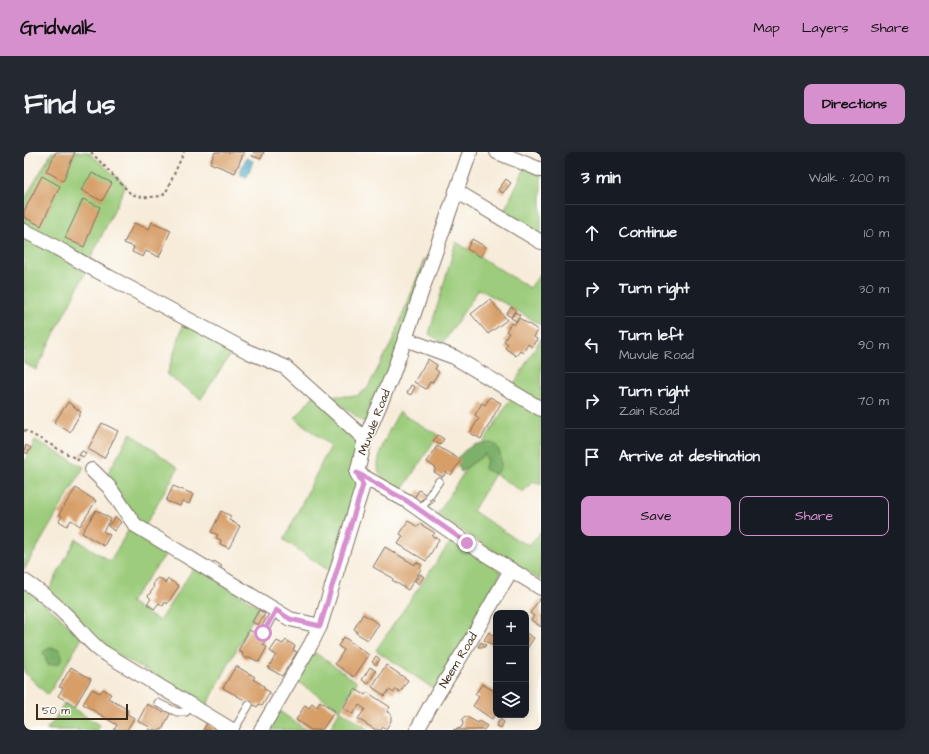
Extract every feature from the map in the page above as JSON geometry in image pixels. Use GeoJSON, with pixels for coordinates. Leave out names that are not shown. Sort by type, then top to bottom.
{"type":"FeatureCollection","features":[{"type":"Feature","properties":{"kind":"street","name":"Muvule Road"},"geometry":{"type":"LineString","coordinates":[[261,730],[320,626],[363,485],[357,473],[365,439],[392,376],[470,152]]}},
{"type":"Feature","properties":{"kind":"street"},"geometry":{"type":"LineString","coordinates":[[497,152],[541,170]]}},
{"type":"Feature","properties":{"kind":"street"},"geometry":{"type":"LineString","coordinates":[[456,191],[541,242]]}},
{"type":"Feature","properties":{"kind":"street"},"geometry":{"type":"LineString","coordinates":[[24,231],[48,242],[91,268],[220,338],[285,367],[365,439]]}},
{"type":"Feature","properties":{"kind":"street"},"geometry":{"type":"LineString","coordinates":[[405,339],[454,358],[541,409]]}},
{"type":"Feature","properties":{"kind":"street"},"geometry":{"type":"LineString","coordinates":[[92,470],[109,487],[135,525],[290,619],[320,626]]}},
{"type":"Feature","properties":{"kind":"street"},"geometry":{"type":"LineString","coordinates":[[357,473],[407,501],[425,503],[467,543],[541,588]]}},
{"type":"Feature","properties":{"kind":"street","name":"Neem Road"},"geometry":{"type":"LineString","coordinates":[[417,730],[511,570]]}},
{"type":"Feature","properties":{"kind":"street"},"geometry":{"type":"LineString","coordinates":[[24,581],[39,590],[69,618],[84,636],[101,651],[233,730]]}},
{"type":"Feature","properties":{"kind":"lane"},"geometry":{"type":"LineString","coordinates":[[425,503],[439,481]]}},
{"type":"Feature","properties":{"kind":"lane"},"geometry":{"type":"LineString","coordinates":[[263,633],[276,610]]}},
{"type":"Feature","properties":{"kind":"lane"},"geometry":{"type":"LineString","coordinates":[[158,703],[177,712],[186,712],[191,706]]}},
{"type":"Feature","properties":{"kind":"lane"},"geometry":{"type":"LineString","coordinates":[[233,730],[249,705]]}},
{"type":"Feature","properties":{"kind":"path"},"geometry":{"type":"LineString","coordinates":[[91,152],[130,193],[134,196],[146,197],[162,196],[166,192],[184,152]]}},
{"type":"Feature","properties":{"kind":"path"},"geometry":{"type":"LineString","coordinates":[[24,430],[87,465],[92,470]]}},
{"type":"Feature","properties":{"kind":"green space"},"geometry":{"type":"Polygon","coordinates":[[[52,152],[88,152],[126,185],[88,264],[24,229],[24,200],[52,152]]]}},
{"type":"Feature","properties":{"kind":"green space"},"geometry":{"type":"Polygon","coordinates":[[[526,166],[541,173],[541,236],[504,211],[526,166]]]}},
{"type":"Feature","properties":{"kind":"green space"},"geometry":{"type":"Polygon","coordinates":[[[24,236],[48,247],[85,273],[36,370],[24,363],[24,236]]]}},
{"type":"Feature","properties":{"kind":"green space"},"geometry":{"type":"Polygon","coordinates":[[[456,242],[530,288],[541,273],[541,325],[479,289],[443,343],[429,334],[456,242]]]}},
{"type":"Feature","properties":{"kind":"green space"},"geometry":{"type":"Polygon","coordinates":[[[425,258],[406,350],[370,427],[330,396],[356,396],[367,389],[392,342],[425,258]]]}},
{"type":"Feature","properties":{"kind":"green space"},"geometry":{"type":"Polygon","coordinates":[[[184,322],[234,349],[201,399],[167,375],[184,322]]]}},
{"type":"Feature","properties":{"kind":"green space"},"geometry":{"type":"Polygon","coordinates":[[[541,338],[541,404],[512,387],[541,338]]]}},
{"type":"Feature","properties":{"kind":"green space"},"geometry":{"type":"Polygon","coordinates":[[[314,395],[359,429],[365,451],[366,470],[331,572],[284,540],[330,446],[295,418],[314,395]]]}},
{"type":"Feature","properties":{"kind":"green space"},"geometry":{"type":"Polygon","coordinates":[[[512,396],[541,413],[541,485],[533,481],[523,492],[495,474],[483,443],[512,396]]]}},
{"type":"Feature","properties":{"kind":"green space"},"geometry":{"type":"Polygon","coordinates":[[[399,412],[438,435],[402,490],[383,478],[378,470],[378,462],[383,444],[399,412]]]}},
{"type":"Feature","properties":{"kind":"green space"},"geometry":{"type":"Polygon","coordinates":[[[131,433],[178,468],[145,526],[137,519],[106,476],[131,433]]]}},
{"type":"Feature","properties":{"kind":"green space"},"geometry":{"type":"Polygon","coordinates":[[[35,441],[84,467],[24,570],[24,463],[35,441]]]}},
{"type":"Feature","properties":{"kind":"green space"},"geometry":{"type":"Polygon","coordinates":[[[492,442],[499,450],[501,460],[501,468],[495,474],[484,469],[487,461],[485,454],[461,472],[456,460],[464,451],[476,444],[492,442]]]}},
{"type":"Feature","properties":{"kind":"green space"},"geometry":{"type":"Polygon","coordinates":[[[486,453],[487,461],[495,474],[473,511],[519,541],[529,545],[541,532],[540,580],[437,515],[468,466],[486,453]]]}},
{"type":"Feature","properties":{"kind":"green space"},"geometry":{"type":"Polygon","coordinates":[[[131,526],[169,550],[130,602],[159,621],[195,566],[259,607],[206,707],[164,680],[109,650],[88,632],[80,620],[49,590],[76,539],[110,561],[131,526]]]}},
{"type":"Feature","properties":{"kind":"green space"},"geometry":{"type":"Polygon","coordinates":[[[453,538],[501,572],[456,657],[434,689],[376,650],[453,538]]]}},
{"type":"Feature","properties":{"kind":"green space"},"geometry":{"type":"Polygon","coordinates":[[[24,584],[82,638],[48,695],[24,672],[24,584]]]}},
{"type":"Feature","properties":{"kind":"green space"},"geometry":{"type":"Polygon","coordinates":[[[50,648],[60,650],[62,658],[59,664],[48,665],[43,652],[50,648]]]}},
{"type":"Feature","properties":{"kind":"green space"},"geometry":{"type":"Polygon","coordinates":[[[314,652],[357,682],[340,710],[295,680],[314,652]]]}},
{"type":"Feature","properties":{"kind":"green space"},"geometry":{"type":"Polygon","coordinates":[[[64,703],[100,725],[98,730],[46,730],[54,721],[64,703]]]}},
{"type":"Feature","properties":{"kind":"green space"},"geometry":{"type":"Polygon","coordinates":[[[278,710],[306,730],[266,730],[278,710]]]}},
{"type":"Feature","properties":{"kind":"green space"},"geometry":{"type":"Polygon","coordinates":[[[340,710],[369,730],[329,730],[340,710]]]}},
{"type":"Feature","properties":{"kind":"water"},"geometry":{"type":"Polygon","coordinates":[[[246,158],[253,161],[247,177],[239,174],[246,158]]]}},
{"type":"Feature","properties":{"kind":"building"},"geometry":{"type":"Polygon","coordinates":[[[56,152],[75,152],[63,181],[46,171],[56,152]]]}},
{"type":"Feature","properties":{"kind":"building"},"geometry":{"type":"Polygon","coordinates":[[[215,152],[244,152],[235,173],[210,163],[215,152]]]}},
{"type":"Feature","properties":{"kind":"building"},"geometry":{"type":"Polygon","coordinates":[[[254,152],[264,152],[261,159],[252,156],[254,152]]]}},
{"type":"Feature","properties":{"kind":"building"},"geometry":{"type":"Polygon","coordinates":[[[92,173],[112,183],[102,201],[81,190],[92,173]]]}},
{"type":"Feature","properties":{"kind":"building"},"geometry":{"type":"Polygon","coordinates":[[[42,176],[60,186],[41,226],[24,217],[24,211],[42,176]]]}},
{"type":"Feature","properties":{"kind":"building"},"geometry":{"type":"Polygon","coordinates":[[[506,179],[511,183],[503,193],[498,190],[506,179]]]}},
{"type":"Feature","properties":{"kind":"building"},"geometry":{"type":"Polygon","coordinates":[[[83,199],[100,207],[84,247],[65,238],[83,199]]]}},
{"type":"Feature","properties":{"kind":"building"},"geometry":{"type":"Polygon","coordinates":[[[152,222],[171,230],[159,257],[146,251],[143,257],[132,252],[134,247],[124,243],[134,223],[149,229],[152,222]]]}},
{"type":"Feature","properties":{"kind":"building"},"geometry":{"type":"Polygon","coordinates":[[[472,239],[486,247],[481,257],[467,249],[472,239]]]}},
{"type":"Feature","properties":{"kind":"building"},"geometry":{"type":"Polygon","coordinates":[[[490,299],[507,320],[488,334],[471,314],[490,299]]]}},
{"type":"Feature","properties":{"kind":"building"},"geometry":{"type":"Polygon","coordinates":[[[511,307],[516,309],[511,317],[506,314],[511,307]]]}},
{"type":"Feature","properties":{"kind":"building"},"geometry":{"type":"Polygon","coordinates":[[[515,312],[520,315],[516,321],[511,318],[515,312]]]}},
{"type":"Feature","properties":{"kind":"building"},"geometry":{"type":"Polygon","coordinates":[[[519,318],[538,330],[534,337],[537,339],[532,347],[528,344],[523,353],[520,351],[516,356],[505,348],[508,344],[504,341],[509,333],[506,331],[511,323],[514,325],[519,318]]]}},
{"type":"Feature","properties":{"kind":"building"},"geometry":{"type":"Polygon","coordinates":[[[428,359],[437,365],[435,369],[439,372],[426,389],[414,382],[428,359]]]}},
{"type":"Feature","properties":{"kind":"building"},"geometry":{"type":"Polygon","coordinates":[[[411,385],[415,387],[411,395],[407,393],[411,385]]]}},
{"type":"Feature","properties":{"kind":"building"},"geometry":{"type":"Polygon","coordinates":[[[490,397],[501,403],[481,439],[470,433],[479,418],[475,415],[482,403],[485,405],[490,397]]]}},
{"type":"Feature","properties":{"kind":"building"},"geometry":{"type":"Polygon","coordinates":[[[68,402],[81,412],[70,432],[54,423],[68,402]]]}},
{"type":"Feature","properties":{"kind":"building"},"geometry":{"type":"Polygon","coordinates":[[[102,423],[118,431],[104,458],[88,449],[102,423]]]}},
{"type":"Feature","properties":{"kind":"building"},"geometry":{"type":"Polygon","coordinates":[[[438,435],[444,439],[440,445],[433,441],[438,435]]]}},
{"type":"Feature","properties":{"kind":"building"},"geometry":{"type":"Polygon","coordinates":[[[26,445],[31,448],[27,454],[24,451],[26,445]]]}},
{"type":"Feature","properties":{"kind":"building"},"geometry":{"type":"Polygon","coordinates":[[[437,446],[461,460],[451,475],[446,472],[443,477],[434,472],[436,468],[427,462],[437,446]]]}},
{"type":"Feature","properties":{"kind":"building"},"geometry":{"type":"Polygon","coordinates":[[[82,451],[86,453],[84,457],[79,455],[82,451]]]}},
{"type":"Feature","properties":{"kind":"building"},"geometry":{"type":"Polygon","coordinates":[[[173,486],[193,494],[189,504],[182,501],[180,506],[166,501],[173,486]]]}},
{"type":"Feature","properties":{"kind":"building"},"geometry":{"type":"Polygon","coordinates":[[[76,488],[96,501],[80,526],[71,520],[67,526],[59,521],[62,516],[59,514],[76,488]]]}},
{"type":"Feature","properties":{"kind":"building"},"geometry":{"type":"Polygon","coordinates":[[[419,490],[434,500],[430,505],[422,499],[420,502],[414,498],[419,490]]]}},
{"type":"Feature","properties":{"kind":"building"},"geometry":{"type":"Polygon","coordinates":[[[96,510],[111,519],[103,531],[110,535],[104,546],[82,533],[96,510]]]}},
{"type":"Feature","properties":{"kind":"building"},"geometry":{"type":"Polygon","coordinates":[[[221,511],[231,516],[229,520],[240,526],[229,548],[220,544],[221,540],[216,538],[218,535],[211,532],[221,511]]]}},
{"type":"Feature","properties":{"kind":"building"},"geometry":{"type":"Polygon","coordinates":[[[116,517],[121,522],[114,531],[108,526],[116,517]]]}},
{"type":"Feature","properties":{"kind":"building"},"geometry":{"type":"Polygon","coordinates":[[[408,521],[418,527],[420,524],[435,533],[432,536],[439,540],[426,561],[398,544],[403,536],[400,534],[408,521]]]}},
{"type":"Feature","properties":{"kind":"building"},"geometry":{"type":"Polygon","coordinates":[[[385,547],[415,565],[416,562],[422,565],[408,590],[392,580],[393,578],[373,567],[385,547]]]}},
{"type":"Feature","properties":{"kind":"building"},"geometry":{"type":"Polygon","coordinates":[[[214,561],[222,566],[220,569],[212,565],[214,561]]]}},
{"type":"Feature","properties":{"kind":"building"},"geometry":{"type":"Polygon","coordinates":[[[420,574],[424,577],[419,584],[415,581],[420,574]]]}},
{"type":"Feature","properties":{"kind":"building"},"geometry":{"type":"Polygon","coordinates":[[[158,578],[163,580],[165,584],[168,579],[179,586],[167,604],[165,602],[163,606],[159,603],[154,609],[147,604],[151,599],[148,596],[153,589],[154,581],[158,578]]]}},
{"type":"Feature","properties":{"kind":"building"},"geometry":{"type":"Polygon","coordinates":[[[541,597],[541,627],[531,620],[534,616],[530,613],[541,597]]]}},
{"type":"Feature","properties":{"kind":"building"},"geometry":{"type":"Polygon","coordinates":[[[259,610],[265,614],[258,625],[252,622],[259,610]]]}},
{"type":"Feature","properties":{"kind":"building"},"geometry":{"type":"Polygon","coordinates":[[[363,614],[379,624],[368,640],[356,633],[357,631],[354,629],[363,614]]]}},
{"type":"Feature","properties":{"kind":"building"},"geometry":{"type":"Polygon","coordinates":[[[249,630],[261,636],[260,639],[265,641],[263,645],[267,647],[259,662],[249,657],[247,659],[242,656],[243,653],[238,651],[249,630]]]}},
{"type":"Feature","properties":{"kind":"building"},"geometry":{"type":"Polygon","coordinates":[[[489,632],[493,635],[493,645],[484,640],[489,632]]]}},
{"type":"Feature","properties":{"kind":"building"},"geometry":{"type":"Polygon","coordinates":[[[529,635],[534,638],[529,646],[529,635]]]}},
{"type":"Feature","properties":{"kind":"building"},"geometry":{"type":"Polygon","coordinates":[[[344,637],[369,655],[354,677],[335,664],[344,650],[338,646],[344,637]]]}},
{"type":"Feature","properties":{"kind":"building"},"geometry":{"type":"Polygon","coordinates":[[[286,640],[295,646],[293,650],[297,652],[282,676],[268,668],[276,655],[270,651],[277,641],[283,644],[286,640]]]}},
{"type":"Feature","properties":{"kind":"building"},"geometry":{"type":"Polygon","coordinates":[[[481,642],[486,645],[484,647],[478,647],[481,642]]]}},
{"type":"Feature","properties":{"kind":"building"},"geometry":{"type":"Polygon","coordinates":[[[376,656],[380,659],[376,665],[372,662],[376,656]]]}},
{"type":"Feature","properties":{"kind":"building"},"geometry":{"type":"Polygon","coordinates":[[[386,665],[408,680],[400,692],[396,689],[394,693],[389,690],[385,696],[372,687],[386,665]]]}},
{"type":"Feature","properties":{"kind":"building"},"geometry":{"type":"Polygon","coordinates":[[[236,666],[255,677],[253,679],[264,686],[264,689],[270,692],[262,706],[259,704],[257,707],[223,688],[236,666]]]}},
{"type":"Feature","properties":{"kind":"building"},"geometry":{"type":"Polygon","coordinates":[[[71,667],[91,679],[75,706],[58,696],[63,688],[59,687],[71,667]]]}},
{"type":"Feature","properties":{"kind":"building"},"geometry":{"type":"Polygon","coordinates":[[[370,667],[376,671],[368,684],[362,680],[370,667]]]}},
{"type":"Feature","properties":{"kind":"building"},"geometry":{"type":"Polygon","coordinates":[[[482,684],[493,690],[492,719],[473,706],[479,697],[475,694],[482,684]]]}},
{"type":"Feature","properties":{"kind":"building"},"geometry":{"type":"Polygon","coordinates":[[[92,689],[100,693],[103,689],[111,694],[108,698],[128,710],[127,714],[134,718],[127,730],[114,730],[117,725],[83,704],[92,689]]]}},
{"type":"Feature","properties":{"kind":"building"},"geometry":{"type":"Polygon","coordinates":[[[355,689],[365,695],[367,692],[390,707],[387,712],[391,714],[391,721],[386,729],[383,727],[381,730],[376,730],[358,719],[365,709],[359,705],[353,714],[343,708],[355,689]]]}},
{"type":"Feature","properties":{"kind":"building"},"geometry":{"type":"Polygon","coordinates":[[[320,701],[335,711],[322,730],[311,730],[296,720],[305,705],[309,708],[312,703],[317,707],[320,701]]]}},
{"type":"Feature","properties":{"kind":"building"},"geometry":{"type":"Polygon","coordinates":[[[147,704],[163,712],[165,709],[171,712],[162,730],[148,730],[150,727],[138,721],[147,704]]]}},
{"type":"Feature","properties":{"kind":"building"},"geometry":{"type":"Polygon","coordinates":[[[465,716],[478,723],[479,721],[487,726],[484,730],[453,730],[461,728],[463,724],[462,719],[465,716]]]}},
{"type":"Feature","properties":{"kind":"building"},"geometry":{"type":"Polygon","coordinates":[[[500,719],[504,722],[501,728],[496,726],[500,719]]]}},
{"type":"Feature","properties":{"kind":"building"},"geometry":{"type":"Polygon","coordinates":[[[207,723],[218,730],[203,730],[207,723]]]}},
{"type":"Feature","properties":{"kind":"route"},"geometry":{"type":"LineString","coordinates":[[263,633],[276,610],[290,619],[320,626],[363,485],[357,473],[407,501],[467,543]]}}]}
